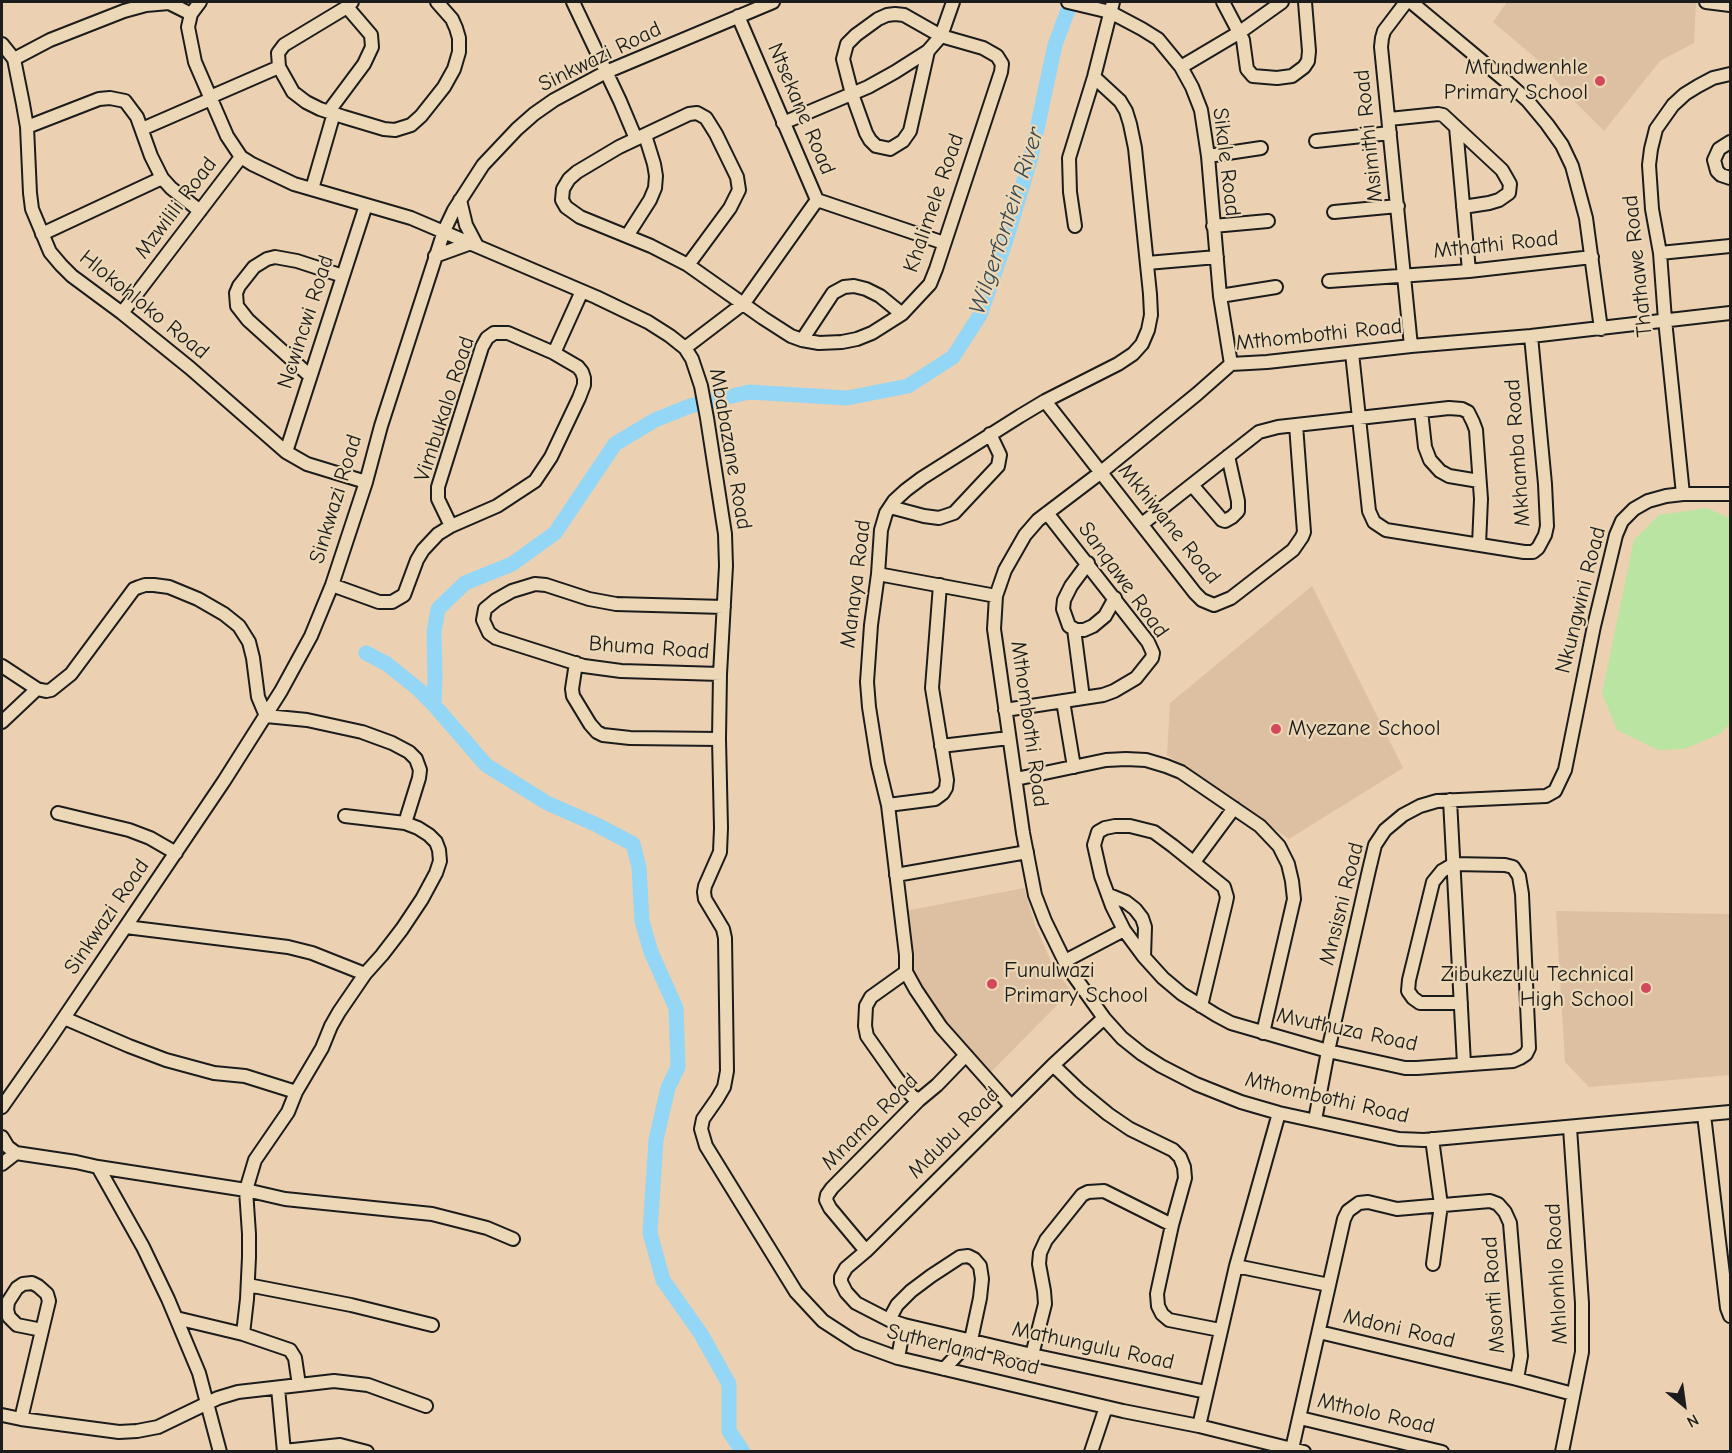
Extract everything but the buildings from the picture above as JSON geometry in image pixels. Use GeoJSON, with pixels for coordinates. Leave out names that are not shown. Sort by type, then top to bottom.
{"type":"FeatureCollection","features":[{"type":"Feature","properties":{"kind":"street"},"geometry":{"type":"LineString","coordinates":[[14,59],[50,40],[124,11],[146,5],[169,3],[191,14],[200,2]]}},
{"type":"Feature","properties":{"kind":"street"},"geometry":{"type":"LineString","coordinates":[[312,189],[331,112],[364,64],[372,47],[370,35],[350,4],[284,45],[278,53],[279,67],[293,92],[299,97],[320,108],[331,112],[384,129],[411,125],[444,87],[454,69],[459,52],[456,28],[452,19],[437,2]]}},
{"type":"Feature","properties":{"kind":"street"},"geometry":{"type":"LineString","coordinates":[[573,2],[654,164],[656,176],[650,200],[627,236]]}},
{"type":"Feature","properties":{"kind":"street","name":"Sinkwazi Road"},"geometry":{"type":"LineString","coordinates":[[2,1107],[176,853],[266,716],[311,636],[332,585],[366,482],[381,426],[444,231],[460,200],[483,165],[517,129],[554,100],[606,72],[773,2]]}},
{"type":"Feature","properties":{"kind":"street"},"geometry":{"type":"LineString","coordinates":[[783,123],[852,94],[895,72],[928,51],[941,36],[952,2]]}},
{"type":"Feature","properties":{"kind":"street","name":"Sikale Road"},"geometry":{"type":"LineString","coordinates":[[1068,2],[1111,7],[1158,39],[1170,51],[1192,87],[1201,110],[1208,156],[1220,296],[1231,364]]}},
{"type":"Feature","properties":{"kind":"street"},"geometry":{"type":"LineString","coordinates":[[1223,2],[1240,32],[1245,63],[1250,74],[1257,77],[1292,76],[1305,68],[1309,51],[1305,2]]}},
{"type":"Feature","properties":{"kind":"street"},"geometry":{"type":"LineString","coordinates":[[1181,67],[1240,32],[1282,2]]}},
{"type":"Feature","properties":{"kind":"street","name":"Msimithi Road"},"geometry":{"type":"LineString","coordinates":[[1406,2],[1390,23],[1382,38],[1381,47],[1411,346]]}},
{"type":"Feature","properties":{"kind":"street"},"geometry":{"type":"LineString","coordinates":[[1411,2],[1508,82],[1527,100],[1562,145],[1572,166],[1586,219],[1601,328]]}},
{"type":"Feature","properties":{"kind":"street"},"geometry":{"type":"LineString","coordinates":[[1706,2],[1731,5]]}},
{"type":"Feature","properties":{"kind":"street"},"geometry":{"type":"LineString","coordinates":[[1075,226],[1070,192],[1069,158],[1094,77],[1111,7]]}},
{"type":"Feature","properties":{"kind":"street","name":"Mbabazane Road"},"geometry":{"type":"LineString","coordinates":[[191,14],[188,27],[191,49],[227,136],[242,156],[265,171],[294,184],[411,218],[582,291],[648,322],[685,348],[692,359],[701,386],[707,418],[724,534],[726,566],[719,739],[722,828],[720,852],[704,892],[705,899],[723,929],[725,938],[727,1071],[724,1087],[703,1119],[701,1129],[706,1146]]}},
{"type":"Feature","properties":{"kind":"street"},"geometry":{"type":"LineString","coordinates":[[928,51],[910,131],[897,146],[890,149],[876,146],[870,140],[852,94],[843,59],[847,44],[878,19],[895,14],[904,15],[941,36]]}},
{"type":"Feature","properties":{"kind":"street","name":"Ntsekane Road"},"geometry":{"type":"LineString","coordinates":[[685,348],[744,303],[817,201],[738,16]]}},
{"type":"Feature","properties":{"kind":"street","name":"Khalimele Road"},"geometry":{"type":"LineString","coordinates":[[641,137],[594,160],[577,172],[566,184],[561,194],[562,200],[571,211],[688,265],[781,330],[802,340],[819,343],[857,339],[872,333],[902,314],[930,284],[1001,72],[1002,64],[997,56],[983,48],[941,36]]}},
{"type":"Feature","properties":{"kind":"street","name":"Hlokohloko Road"},"geometry":{"type":"LineString","coordinates":[[2,44],[14,59],[27,128],[31,202],[35,219],[50,252],[72,276],[190,368],[286,452],[307,464],[366,482]]}},
{"type":"Feature","properties":{"kind":"street"},"geometry":{"type":"LineString","coordinates":[[142,129],[279,67]]}},
{"type":"Feature","properties":{"kind":"street","name":"Thathawe Road"},"geometry":{"type":"LineString","coordinates":[[1683,494],[1660,253],[1652,209],[1648,165],[1656,129],[1673,105],[1685,94],[1713,78],[1731,74]]}},
{"type":"Feature","properties":{"kind":"street","name":"Manaya Road"},"geometry":{"type":"LineString","coordinates":[[1011,1106],[941,1027],[906,972],[888,805],[878,764],[869,707],[867,682],[871,625],[881,530],[886,513],[894,501],[906,490],[990,434],[1045,401],[1133,354],[1142,344],[1148,330],[1151,315],[1147,263],[1135,148],[1130,124],[1120,101],[1094,77]]}},
{"type":"Feature","properties":{"kind":"street"},"geometry":{"type":"LineString","coordinates":[[27,128],[99,99],[118,98],[128,103],[137,117],[151,156],[162,178],[200,211]]}},
{"type":"Feature","properties":{"kind":"street"},"geometry":{"type":"LineString","coordinates":[[641,137],[689,114],[702,115],[710,123],[737,177],[739,190],[737,197],[688,265]]}},
{"type":"Feature","properties":{"kind":"street"},"geometry":{"type":"LineString","coordinates":[[1389,119],[1443,115],[1502,170],[1510,184],[1509,193],[1499,200],[1463,207]]}},
{"type":"Feature","properties":{"kind":"street"},"geometry":{"type":"LineString","coordinates":[[1456,127],[1469,271]]}},
{"type":"Feature","properties":{"kind":"street"},"geometry":{"type":"LineString","coordinates":[[1316,141],[1390,133]]}},
{"type":"Feature","properties":{"kind":"street"},"geometry":{"type":"LineString","coordinates":[[1731,142],[1719,148],[1714,160],[1717,171],[1731,178]]}},
{"type":"Feature","properties":{"kind":"street"},"geometry":{"type":"LineString","coordinates":[[1208,156],[1261,148]]}},
{"type":"Feature","properties":{"kind":"street","name":"Mzwilili Road"},"geometry":{"type":"LineString","coordinates":[[122,313],[242,156]]}},
{"type":"Feature","properties":{"kind":"street"},"geometry":{"type":"LineString","coordinates":[[42,234],[162,178]]}},
{"type":"Feature","properties":{"kind":"street"},"geometry":{"type":"LineString","coordinates":[[435,256],[474,245],[460,200]]}},
{"type":"Feature","properties":{"kind":"street"},"geometry":{"type":"LineString","coordinates":[[817,201],[944,243]]}},
{"type":"Feature","properties":{"kind":"street","name":"Ncwincwi Road"},"geometry":{"type":"LineString","coordinates":[[286,452],[366,204]]}},
{"type":"Feature","properties":{"kind":"street"},"geometry":{"type":"LineString","coordinates":[[1334,212],[1398,206]]}},
{"type":"Feature","properties":{"kind":"street"},"geometry":{"type":"LineString","coordinates":[[1213,226],[1268,221]]}},
{"type":"Feature","properties":{"kind":"street"},"geometry":{"type":"LineString","coordinates":[[1660,253],[1731,246]]}},
{"type":"Feature","properties":{"kind":"street"},"geometry":{"type":"LineString","coordinates":[[1147,263],[1217,256]]}},
{"type":"Feature","properties":{"kind":"street"},"geometry":{"type":"LineString","coordinates":[[310,376],[248,320],[237,306],[236,293],[254,267],[275,257],[297,261],[343,276]]}},
{"type":"Feature","properties":{"kind":"street","name":"Mthathi Road"},"geometry":{"type":"LineString","coordinates":[[1329,281],[1469,271],[1592,257]]}},
{"type":"Feature","properties":{"kind":"street"},"geometry":{"type":"LineString","coordinates":[[802,340],[833,293],[844,287],[854,286],[866,289],[880,296],[902,314]]}},
{"type":"Feature","properties":{"kind":"street"},"geometry":{"type":"LineString","coordinates":[[1220,296],[1276,287]]}},
{"type":"Feature","properties":{"kind":"street"},"geometry":{"type":"LineString","coordinates":[[554,354],[582,291]]}},
{"type":"Feature","properties":{"kind":"street","name":"Mthombothi Road"},"geometry":{"type":"LineString","coordinates":[[1731,312],[1531,336],[1231,364],[1100,473],[1047,513],[1025,535],[1005,570],[996,596],[994,629],[1009,738],[1035,894],[1065,961],[1104,1018],[1122,1038],[1142,1054],[1196,1084],[1241,1102],[1279,1113],[1390,1137],[1432,1139],[1731,1112]]}},
{"type":"Feature","properties":{"kind":"street","name":"Vimbukalo Road"},"geometry":{"type":"LineString","coordinates":[[332,585],[379,602],[392,602],[404,595],[417,560],[438,534],[497,506],[526,489],[542,473],[579,398],[584,385],[582,372],[578,367],[508,333],[495,333],[487,338],[438,487],[438,499],[451,526]]}},
{"type":"Feature","properties":{"kind":"street","name":"Mkhamba Road"},"geometry":{"type":"LineString","coordinates":[[1352,352],[1369,511],[1374,522],[1386,530],[1533,552],[1545,535],[1547,526],[1531,336]]}},
{"type":"Feature","properties":{"kind":"street","name":"Mkhiwane Road"},"geometry":{"type":"LineString","coordinates":[[1045,401],[1202,600],[1214,605],[1231,598],[1293,550],[1302,537],[1304,532],[1296,425]]}},
{"type":"Feature","properties":{"kind":"street"},"geometry":{"type":"LineString","coordinates":[[1142,524],[1259,432],[1278,427],[1449,408],[1468,412],[1476,430],[1481,509],[1479,545]]}},
{"type":"Feature","properties":{"kind":"street"},"geometry":{"type":"LineString","coordinates":[[1421,411],[1425,447],[1430,460],[1440,471],[1449,476],[1479,481]]}},
{"type":"Feature","properties":{"kind":"street"},"geometry":{"type":"LineString","coordinates":[[890,507],[939,518],[954,513],[998,466],[1000,455],[990,434]]}},
{"type":"Feature","properties":{"kind":"street"},"geometry":{"type":"LineString","coordinates":[[1192,485],[1222,520],[1225,521],[1232,517],[1238,511],[1238,501],[1228,456]]}},
{"type":"Feature","properties":{"kind":"street","name":"Nkungwini Road"},"geometry":{"type":"LineString","coordinates":[[1546,796],[1558,788],[1565,770],[1594,626],[1616,535],[1622,521],[1634,509],[1657,499],[1683,494],[1731,494]]}},
{"type":"Feature","properties":{"kind":"street","name":"Sanqawe Road"},"geometry":{"type":"LineString","coordinates":[[1005,710],[1103,695],[1136,678],[1152,658],[1153,653],[1148,642],[1047,513]]}},
{"type":"Feature","properties":{"kind":"street"},"geometry":{"type":"LineString","coordinates":[[1088,564],[1071,586],[1064,600],[1063,609],[1069,626],[1084,630],[1100,621],[1115,598]]}},
{"type":"Feature","properties":{"kind":"street"},"geometry":{"type":"LineString","coordinates":[[878,574],[996,596]]}},
{"type":"Feature","properties":{"kind":"street","name":"Bhuma Road"},"geometry":{"type":"LineString","coordinates":[[720,674],[606,670],[496,638],[489,633],[483,620],[485,609],[489,605],[512,591],[536,584],[616,604],[724,607]]}},
{"type":"Feature","properties":{"kind":"street"},"geometry":{"type":"LineString","coordinates":[[2,666],[37,688],[51,690],[63,682],[89,652],[134,589],[144,585],[169,587],[198,599],[239,626],[249,642],[258,697],[266,716],[332,724],[362,732],[392,743],[409,752],[416,759],[420,770],[405,823]]}},
{"type":"Feature","properties":{"kind":"street"},"geometry":{"type":"LineString","coordinates":[[888,805],[926,801],[935,799],[943,793],[946,780],[932,688],[940,585]]}},
{"type":"Feature","properties":{"kind":"street"},"geometry":{"type":"LineString","coordinates":[[1074,629],[1083,698]]}},
{"type":"Feature","properties":{"kind":"street","name":"Bhuma Road"},"geometry":{"type":"LineString","coordinates":[[576,663],[573,696],[597,732],[612,737],[719,739]]}},
{"type":"Feature","properties":{"kind":"street"},"geometry":{"type":"LineString","coordinates":[[2,722],[37,688]]}},
{"type":"Feature","properties":{"kind":"street"},"geometry":{"type":"LineString","coordinates":[[1063,701],[1074,767]]}},
{"type":"Feature","properties":{"kind":"street"},"geometry":{"type":"LineString","coordinates":[[941,746],[1009,738]]}},
{"type":"Feature","properties":{"kind":"street"},"geometry":{"type":"LineString","coordinates":[[1016,779],[1106,760],[1146,760],[1181,772],[1260,826],[1279,846],[1288,864],[1294,899],[1263,1033]]}},
{"type":"Feature","properties":{"kind":"street","name":"Mnsisni Road"},"geometry":{"type":"LineString","coordinates":[[1315,1120],[1328,1051],[1375,845],[1385,830],[1403,815],[1420,806],[1437,801],[1546,796]]}},
{"type":"Feature","properties":{"kind":"street"},"geometry":{"type":"LineString","coordinates":[[1450,800],[1464,1064]]}},
{"type":"Feature","properties":{"kind":"street"},"geometry":{"type":"LineString","coordinates":[[1202,1006],[1227,897],[1220,882],[1194,862],[1234,808]]}},
{"type":"Feature","properties":{"kind":"street"},"geometry":{"type":"LineString","coordinates":[[58,813],[129,830],[150,838],[176,853]]}},
{"type":"Feature","properties":{"kind":"street"},"geometry":{"type":"LineString","coordinates":[[243,1334],[248,1286],[249,1234],[246,1190],[255,1160],[288,1112],[331,1026],[365,974],[382,955],[417,906],[436,873],[440,861],[436,842],[418,828],[405,823],[345,816]]}},
{"type":"Feature","properties":{"kind":"street","name":"Mvuthuza Road"},"geometry":{"type":"LineString","coordinates":[[1194,862],[1154,832],[1130,826],[1105,828],[1098,832],[1095,838],[1094,845],[1101,876],[1124,930],[1163,978],[1182,994],[1231,1023],[1328,1051],[1405,1068],[1513,1061],[1520,1058],[1529,1048],[1522,894],[1519,876],[1513,867],[1505,865],[1454,864]]}},
{"type":"Feature","properties":{"kind":"street"},"geometry":{"type":"LineString","coordinates":[[896,875],[1027,852]]}},
{"type":"Feature","properties":{"kind":"street"},"geometry":{"type":"LineString","coordinates":[[1454,864],[1438,874],[1431,887],[1408,991],[1420,1003],[1461,1003]]}},
{"type":"Feature","properties":{"kind":"street"},"geometry":{"type":"LineString","coordinates":[[1109,895],[1126,902],[1142,918],[1145,927],[1144,957]]}},
{"type":"Feature","properties":{"kind":"street"},"geometry":{"type":"LineString","coordinates":[[126,927],[288,947],[312,953],[365,974]]}},
{"type":"Feature","properties":{"kind":"street"},"geometry":{"type":"LineString","coordinates":[[1065,961],[1124,930]]}},
{"type":"Feature","properties":{"kind":"street"},"geometry":{"type":"LineString","coordinates":[[906,972],[872,997],[866,1006],[864,1026],[867,1036],[898,1080],[912,1096],[919,1100]]}},
{"type":"Feature","properties":{"kind":"street"},"geometry":{"type":"LineString","coordinates":[[64,1018],[166,1060],[214,1073],[244,1076],[296,1092]]}},
{"type":"Feature","properties":{"kind":"street","name":"Mdubu Road"},"geometry":{"type":"LineString","coordinates":[[841,1282],[843,1271],[1104,1018]]}},
{"type":"Feature","properties":{"kind":"street","name":"Mnama Road"},"geometry":{"type":"LineString","coordinates":[[866,1251],[830,1208],[826,1200],[827,1195],[966,1055]]}},
{"type":"Feature","properties":{"kind":"street"},"geometry":{"type":"LineString","coordinates":[[1053,1065],[1108,1114],[1130,1129],[1173,1150],[1180,1157],[1185,1178],[1156,1294],[1158,1306],[1169,1320],[1220,1330]]}},
{"type":"Feature","properties":{"kind":"street"},"geometry":{"type":"LineString","coordinates":[[1199,1426],[1236,1266],[1279,1113]]}},
{"type":"Feature","properties":{"kind":"street"},"geometry":{"type":"LineString","coordinates":[[1704,1115],[1727,1308],[1731,1316]]}},
{"type":"Feature","properties":{"kind":"street","name":"Mhlonhlo Road"},"geometry":{"type":"LineString","coordinates":[[1562,1452],[1582,1355],[1582,1303],[1570,1128]]}},
{"type":"Feature","properties":{"kind":"street"},"geometry":{"type":"LineString","coordinates":[[2,1137],[8,1148],[25,1156],[76,1162],[246,1190],[285,1199],[432,1214],[487,1228],[513,1239]]}},
{"type":"Feature","properties":{"kind":"street"},"geometry":{"type":"LineString","coordinates":[[1432,1139],[1442,1205],[1433,1264]]}},
{"type":"Feature","properties":{"kind":"street","name":"Sutherland Road"},"geometry":{"type":"LineString","coordinates":[[706,1146],[796,1292],[823,1321],[857,1342],[898,1358],[1298,1450]]}},
{"type":"Feature","properties":{"kind":"street"},"geometry":{"type":"LineString","coordinates":[[2,1164],[16,1153]]}},
{"type":"Feature","properties":{"kind":"street"},"geometry":{"type":"LineString","coordinates":[[98,1167],[143,1247],[176,1318],[198,1373],[220,1452]]}},
{"type":"Feature","properties":{"kind":"street"},"geometry":{"type":"LineString","coordinates":[[1032,1355],[1045,1304],[1039,1264],[1040,1253],[1046,1240],[1082,1195],[1088,1192],[1104,1191],[1172,1225]]}},
{"type":"Feature","properties":{"kind":"street","name":"Msonti Road"},"geometry":{"type":"LineString","coordinates":[[1298,1450],[1300,1418],[1344,1220],[1352,1206],[1359,1203],[1368,1202],[1397,1209],[1490,1201],[1498,1204],[1506,1212],[1510,1223],[1521,1356],[1517,1378]]}},
{"type":"Feature","properties":{"kind":"street"},"geometry":{"type":"LineString","coordinates":[[889,1320],[897,1305],[911,1291],[960,1257],[968,1256],[974,1259],[980,1266],[982,1279],[971,1340],[944,1368]]}},
{"type":"Feature","properties":{"kind":"street"},"geometry":{"type":"LineString","coordinates":[[1236,1266],[1329,1286]]}},
{"type":"Feature","properties":{"kind":"street","name":"Mathungulu Road"},"geometry":{"type":"LineString","coordinates":[[841,1282],[856,1303],[904,1325],[1206,1392]]}},
{"type":"Feature","properties":{"kind":"street"},"geometry":{"type":"LineString","coordinates":[[248,1286],[351,1305],[432,1326]]}},
{"type":"Feature","properties":{"kind":"street"},"geometry":{"type":"LineString","coordinates":[[176,1318],[243,1334],[290,1350],[295,1358],[299,1385]]}},
{"type":"Feature","properties":{"kind":"street"},"geometry":{"type":"LineString","coordinates":[[898,1358],[904,1325]]}},
{"type":"Feature","properties":{"kind":"street"},"geometry":{"type":"LineString","coordinates":[[21,1419],[42,1330]]}},
{"type":"Feature","properties":{"kind":"street","name":"Mdoni Road"},"geometry":{"type":"LineString","coordinates":[[1320,1332],[1517,1378],[1573,1394]]}},
{"type":"Feature","properties":{"kind":"street"},"geometry":{"type":"LineString","coordinates":[[2,1418],[119,1432],[137,1431],[165,1424],[206,1403],[238,1392],[345,1381],[368,1385],[426,1406]]}},
{"type":"Feature","properties":{"kind":"street"},"geometry":{"type":"LineString","coordinates":[[278,1388],[284,1451],[340,1445],[367,1452]]}},
{"type":"Feature","properties":{"kind":"street"},"geometry":{"type":"LineString","coordinates":[[1091,1452],[1106,1407]]}},
{"type":"Feature","properties":{"kind":"street","name":"Mtholo Road"},"geometry":{"type":"LineString","coordinates":[[1300,1418],[1442,1452]]}},
{"type":"Feature","properties":{"kind":"shaded area","name":"Mfundwenhle Primary School"},"geometry":{"type":"Polygon","coordinates":[[[1507,2],[1696,2],[1694,43],[1660,61],[1604,131],[1538,60],[1493,22],[1507,2]]]}},
{"type":"Feature","properties":{"kind":"shaded area","name":"Myezane School"},"geometry":{"type":"Polygon","coordinates":[[[1312,586],[1403,768],[1289,839],[1167,755],[1170,703],[1312,586]]]}},
{"type":"Feature","properties":{"kind":"shaded area","name":"Funulwazi Primary School"},"geometry":{"type":"Polygon","coordinates":[[[1024,888],[1035,925],[1054,968],[1071,991],[989,1074],[913,978],[905,911],[1024,888]]]}},
{"type":"Feature","properties":{"kind":"shaded area","name":"Zibukezulu Technical High School"},"geometry":{"type":"Polygon","coordinates":[[[1556,911],[1730,914],[1730,1075],[1589,1087],[1565,1062],[1556,911]]]}},
{"type":"Feature","properties":{"kind":"green space"},"geometry":{"type":"Polygon","coordinates":[[[1706,508],[1730,518],[1730,723],[1720,734],[1684,749],[1658,750],[1617,730],[1602,693],[1634,540],[1659,515],[1706,508]]]}},
{"type":"Feature","properties":{"kind":"waterway","name":"Wilgerfontein River"},"geometry":{"type":"LineString","coordinates":[[743,1452],[729,1431],[729,1384],[701,1334],[663,1280],[650,1233],[656,1140],[668,1088],[678,1067],[676,1008],[651,952],[642,921],[639,867],[633,844],[547,803],[486,765],[434,705],[434,632],[438,609],[465,583],[512,564],[555,533],[615,444],[655,420],[690,406],[749,392],[847,398],[908,386],[953,357],[980,315],[1007,237],[1031,157],[1055,45],[1071,2]]}},
{"type":"Feature","properties":{"kind":"waterway"},"geometry":{"type":"LineString","coordinates":[[366,653],[387,664],[434,705]]}},
{"type":"Feature","properties":{"kind":"place","name":"Mfundwenhle Primary School"},"geometry":{"type":"Point","coordinates":[1600,81]}},
{"type":"Feature","properties":{"kind":"place","name":"Myezane School"},"geometry":{"type":"Point","coordinates":[1276,729]}},
{"type":"Feature","properties":{"kind":"place","name":"Funulwazi Primary School"},"geometry":{"type":"Point","coordinates":[992,984]}},
{"type":"Feature","properties":{"kind":"place","name":"Zibukezulu Technical High School"},"geometry":{"type":"Point","coordinates":[1646,988]}}]}
